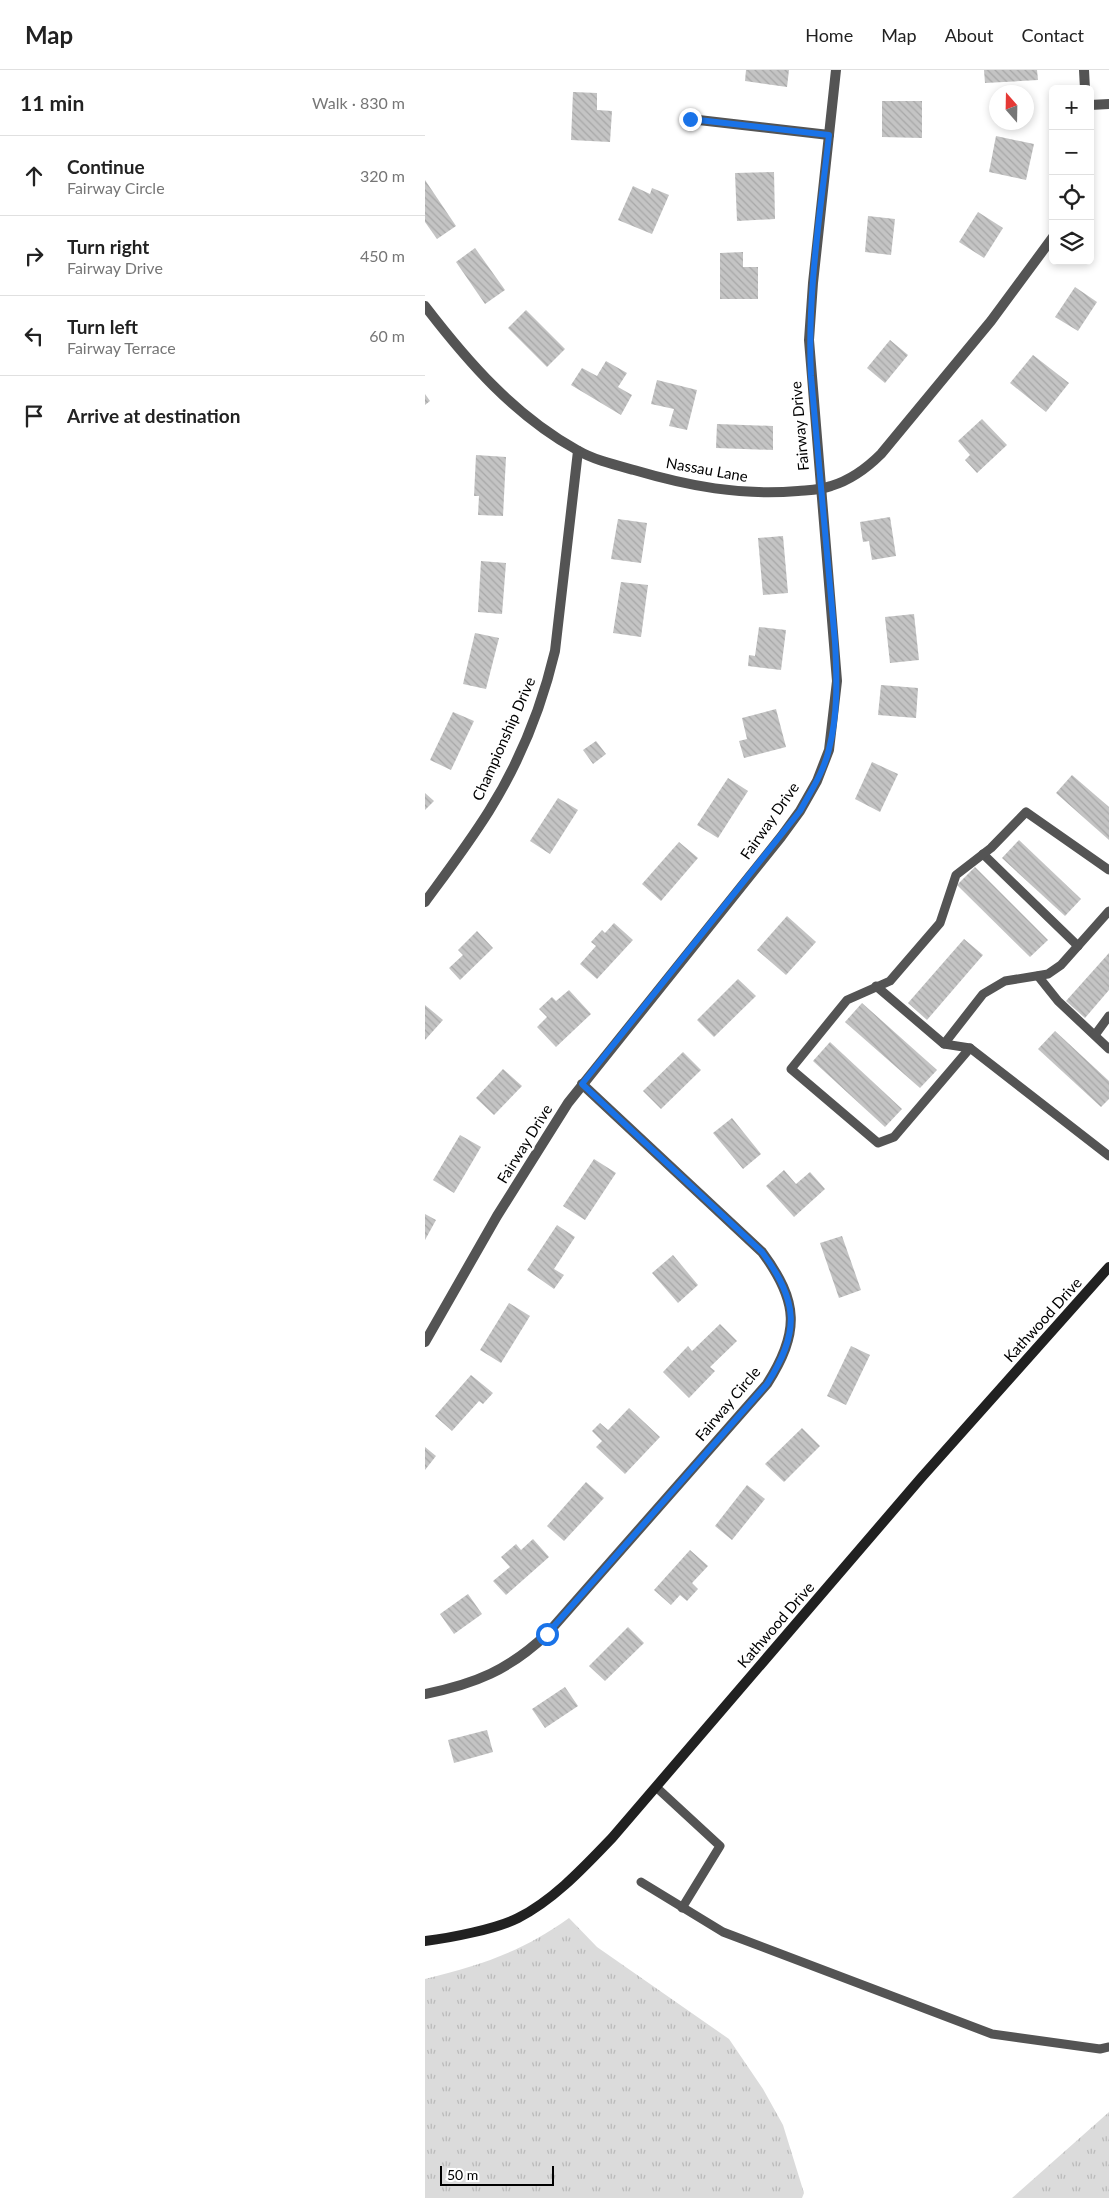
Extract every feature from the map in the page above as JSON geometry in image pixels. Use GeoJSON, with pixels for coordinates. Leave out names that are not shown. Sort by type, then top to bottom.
{"type":"FeatureCollection","features":[{"type":"Feature","properties":{"kind":"street","name":"Fairway Drive"},"geometry":{"type":"LineString","coordinates":[[425,1342],[497,1216],[553,1126],[582,1084],[781,837],[800,811],[817,780],[829,750],[837,681],[809,340],[813,283],[836,70]]}},
{"type":"Feature","properties":{"kind":"street"},"geometry":{"type":"LineString","coordinates":[[1085,70],[1085,85]]}},
{"type":"Feature","properties":{"kind":"street"},"geometry":{"type":"LineString","coordinates":[[1094,104],[1109,104]]}},
{"type":"Feature","properties":{"kind":"street"},"geometry":{"type":"LineString","coordinates":[[690,119],[829,135]]}},
{"type":"Feature","properties":{"kind":"street","name":"Nassau Lane"},"geometry":{"type":"LineString","coordinates":[[425,306],[472,366],[495,388],[525,415],[578,451],[645,473],[719,490],[752,493],[820,489],[845,482],[872,463],[881,454],[991,321],[1049,242]]}},
{"type":"Feature","properties":{"kind":"street","name":"Championship Drive"},"geometry":{"type":"LineString","coordinates":[[425,902],[490,810],[533,720],[548,680],[555,651],[578,451]]}},
{"type":"Feature","properties":{"kind":"street","name":"Fairway Circle"},"geometry":{"type":"LineString","coordinates":[[425,1694],[467,1685],[490,1675],[511,1664],[547,1634],[767,1384],[788,1346],[792,1321],[789,1302],[783,1285],[762,1252],[582,1084]]}},
{"type":"Feature","properties":{"kind":"street","name":"Kathwood Drive"},"geometry":{"type":"LineString","coordinates":[[425,1941],[450,1938],[518,1918],[569,1882],[613,1838],[921,1478],[1109,1267]]}},
{"type":"Feature","properties":{"kind":"lane"},"geometry":{"type":"LineString","coordinates":[[970,1048],[894,1137],[878,1143],[791,1069],[847,1000],[890,981],[939,923],[956,875],[983,854],[1026,812],[1109,870]]}},
{"type":"Feature","properties":{"kind":"lane"},"geometry":{"type":"LineString","coordinates":[[983,854],[1078,946]]}},
{"type":"Feature","properties":{"kind":"lane"},"geometry":{"type":"LineString","coordinates":[[944,1044],[983,994],[1005,982],[1048,974],[1061,965],[1109,911]]}},
{"type":"Feature","properties":{"kind":"lane"},"geometry":{"type":"LineString","coordinates":[[1038,976],[1058,1001],[1109,1049]]}},
{"type":"Feature","properties":{"kind":"lane"},"geometry":{"type":"LineString","coordinates":[[876,986],[944,1044],[970,1048],[1109,1154]]}},
{"type":"Feature","properties":{"kind":"lane"},"geometry":{"type":"LineString","coordinates":[[1095,1035],[1109,1016]]}},
{"type":"Feature","properties":{"kind":"lane"},"geometry":{"type":"LineString","coordinates":[[656,1788],[720,1846],[683,1908]]}},
{"type":"Feature","properties":{"kind":"lane"},"geometry":{"type":"LineString","coordinates":[[641,1882],[723,1932],[992,2034],[1100,2049],[1109,2047]]}},
{"type":"Feature","properties":{"kind":"green space"},"geometry":{"type":"Polygon","coordinates":[[[569,1918],[597,1947],[729,2039],[763,2089],[783,2125],[804,2193],[802,2198],[425,2198],[425,1979],[483,1963],[518,1949],[569,1918]]]}},
{"type":"Feature","properties":{"kind":"green space"},"geometry":{"type":"Polygon","coordinates":[[[1109,2112],[1109,2198],[1012,2198],[1109,2112]]]}},
{"type":"Feature","properties":{"kind":"building"},"geometry":{"type":"Polygon","coordinates":[[[746,70],[789,70],[787,87],[745,81],[746,70]]]}},
{"type":"Feature","properties":{"kind":"building"},"geometry":{"type":"Polygon","coordinates":[[[984,70],[1037,70],[1038,80],[985,83],[984,70]]]}},
{"type":"Feature","properties":{"kind":"building"},"geometry":{"type":"Polygon","coordinates":[[[573,92],[597,93],[597,110],[612,111],[610,142],[571,140],[573,92]]]}},
{"type":"Feature","properties":{"kind":"building"},"geometry":{"type":"Polygon","coordinates":[[[882,101],[922,101],[922,138],[882,137],[882,101]]]}},
{"type":"Feature","properties":{"kind":"building"},"geometry":{"type":"Polygon","coordinates":[[[996,136],[1034,144],[1026,180],[989,172],[996,136]]]}},
{"type":"Feature","properties":{"kind":"building"},"geometry":{"type":"Polygon","coordinates":[[[774,172],[775,219],[737,221],[735,173],[774,172]]]}},
{"type":"Feature","properties":{"kind":"building"},"geometry":{"type":"Polygon","coordinates":[[[425,180],[456,226],[437,239],[425,222],[425,180]]]}},
{"type":"Feature","properties":{"kind":"building"},"geometry":{"type":"Polygon","coordinates":[[[633,186],[650,194],[652,188],[669,195],[652,234],[618,220],[633,186]]]}},
{"type":"Feature","properties":{"kind":"building"},"geometry":{"type":"Polygon","coordinates":[[[978,212],[1003,228],[984,258],[959,242],[978,212]]]}},
{"type":"Feature","properties":{"kind":"building"},"geometry":{"type":"Polygon","coordinates":[[[868,216],[895,219],[891,255],[865,252],[868,216]]]}},
{"type":"Feature","properties":{"kind":"building"},"geometry":{"type":"Polygon","coordinates":[[[475,248],[505,290],[485,304],[456,262],[475,248]]]}},
{"type":"Feature","properties":{"kind":"building"},"geometry":{"type":"Polygon","coordinates":[[[743,252],[743,267],[758,267],[758,299],[720,299],[720,253],[743,252]]]}},
{"type":"Feature","properties":{"kind":"building"},"geometry":{"type":"Polygon","coordinates":[[[1075,287],[1097,302],[1078,331],[1055,317],[1075,287]]]}},
{"type":"Feature","properties":{"kind":"building"},"geometry":{"type":"Polygon","coordinates":[[[526,310],[565,349],[547,367],[508,328],[526,310]]]}},
{"type":"Feature","properties":{"kind":"building"},"geometry":{"type":"Polygon","coordinates":[[[890,340],[908,355],[885,383],[867,368],[890,340]]]}},
{"type":"Feature","properties":{"kind":"building"},"geometry":{"type":"Polygon","coordinates":[[[1033,355],[1069,383],[1046,412],[1010,383],[1033,355]]]}},
{"type":"Feature","properties":{"kind":"building"},"geometry":{"type":"Polygon","coordinates":[[[606,361],[627,373],[618,387],[632,395],[621,415],[571,385],[582,368],[597,376],[606,361]]]}},
{"type":"Feature","properties":{"kind":"building"},"geometry":{"type":"Polygon","coordinates":[[[657,380],[697,390],[687,430],[669,426],[674,409],[651,404],[657,380]]]}},
{"type":"Feature","properties":{"kind":"building"},"geometry":{"type":"Polygon","coordinates":[[[425,394],[430,401],[425,405],[425,394]]]}},
{"type":"Feature","properties":{"kind":"building"},"geometry":{"type":"Polygon","coordinates":[[[982,419],[1007,445],[977,473],[965,460],[970,455],[958,441],[982,419]]]}},
{"type":"Feature","properties":{"kind":"building"},"geometry":{"type":"Polygon","coordinates":[[[717,424],[773,426],[773,450],[716,448],[717,424]]]}},
{"type":"Feature","properties":{"kind":"building"},"geometry":{"type":"Polygon","coordinates":[[[476,455],[506,457],[503,516],[478,515],[479,496],[474,496],[476,455]]]}},
{"type":"Feature","properties":{"kind":"building"},"geometry":{"type":"Polygon","coordinates":[[[890,517],[896,556],[872,560],[869,541],[863,542],[860,522],[890,517]]]}},
{"type":"Feature","properties":{"kind":"building"},"geometry":{"type":"Polygon","coordinates":[[[618,519],[647,523],[641,563],[611,559],[618,519]]]}},
{"type":"Feature","properties":{"kind":"building"},"geometry":{"type":"Polygon","coordinates":[[[783,536],[788,593],[763,595],[758,538],[783,536]]]}},
{"type":"Feature","properties":{"kind":"building"},"geometry":{"type":"Polygon","coordinates":[[[481,561],[506,563],[502,614],[478,612],[481,561]]]}},
{"type":"Feature","properties":{"kind":"building"},"geometry":{"type":"Polygon","coordinates":[[[621,582],[648,585],[641,637],[613,633],[621,582]]]}},
{"type":"Feature","properties":{"kind":"building"},"geometry":{"type":"Polygon","coordinates":[[[914,614],[919,660],[890,663],[885,617],[914,614]]]}},
{"type":"Feature","properties":{"kind":"building"},"geometry":{"type":"Polygon","coordinates":[[[759,627],[786,630],[781,670],[748,666],[749,655],[755,656],[759,627]]]}},
{"type":"Feature","properties":{"kind":"building"},"geometry":{"type":"Polygon","coordinates":[[[475,633],[499,638],[486,689],[463,684],[475,633]]]}},
{"type":"Feature","properties":{"kind":"building"},"geometry":{"type":"Polygon","coordinates":[[[881,685],[918,688],[916,718],[878,715],[881,685]]]}},
{"type":"Feature","properties":{"kind":"building"},"geometry":{"type":"Polygon","coordinates":[[[776,709],[786,747],[744,758],[739,741],[747,739],[742,718],[776,709]]]}},
{"type":"Feature","properties":{"kind":"building"},"geometry":{"type":"Polygon","coordinates":[[[453,712],[474,721],[451,770],[430,760],[453,712]]]}},
{"type":"Feature","properties":{"kind":"building"},"geometry":{"type":"Polygon","coordinates":[[[596,741],[606,754],[593,764],[583,750],[596,741]]]}},
{"type":"Feature","properties":{"kind":"building"},"geometry":{"type":"Polygon","coordinates":[[[872,762],[898,774],[880,812],[855,799],[872,762]]]}},
{"type":"Feature","properties":{"kind":"building"},"geometry":{"type":"Polygon","coordinates":[[[1072,775],[1109,807],[1109,840],[1056,793],[1072,775]]]}},
{"type":"Feature","properties":{"kind":"building"},"geometry":{"type":"Polygon","coordinates":[[[728,778],[748,791],[718,838],[697,825],[728,778]]]}},
{"type":"Feature","properties":{"kind":"building"},"geometry":{"type":"Polygon","coordinates":[[[425,793],[434,801],[425,810],[425,793]]]}},
{"type":"Feature","properties":{"kind":"building"},"geometry":{"type":"Polygon","coordinates":[[[558,798],[578,810],[550,854],[530,841],[558,798]]]}},
{"type":"Feature","properties":{"kind":"building"},"geometry":{"type":"Polygon","coordinates":[[[1019,840],[1081,899],[1065,916],[1002,858],[1019,840]]]}},
{"type":"Feature","properties":{"kind":"building"},"geometry":{"type":"Polygon","coordinates":[[[679,842],[698,858],[661,901],[642,884],[679,842]]]}},
{"type":"Feature","properties":{"kind":"building"},"geometry":{"type":"Polygon","coordinates":[[[975,867],[1048,940],[1030,957],[957,885],[975,867]]]}},
{"type":"Feature","properties":{"kind":"building"},"geometry":{"type":"Polygon","coordinates":[[[787,916],[816,942],[786,975],[757,950],[787,916]]]}},
{"type":"Feature","properties":{"kind":"building"},"geometry":{"type":"Polygon","coordinates":[[[614,923],[633,940],[597,979],[580,964],[596,946],[591,942],[602,930],[605,933],[614,923]]]}},
{"type":"Feature","properties":{"kind":"building"},"geometry":{"type":"Polygon","coordinates":[[[477,931],[493,948],[460,980],[449,968],[463,955],[458,950],[477,931]]]}},
{"type":"Feature","properties":{"kind":"building"},"geometry":{"type":"Polygon","coordinates":[[[964,939],[983,955],[927,1020],[908,1003],[964,939]]]}},
{"type":"Feature","properties":{"kind":"building"},"geometry":{"type":"Polygon","coordinates":[[[1109,953],[1109,990],[1085,1018],[1066,1001],[1109,953]]]}},
{"type":"Feature","properties":{"kind":"building"},"geometry":{"type":"Polygon","coordinates":[[[738,979],[756,996],[714,1037],[697,1020],[738,979]]]}},
{"type":"Feature","properties":{"kind":"building"},"geometry":{"type":"Polygon","coordinates":[[[569,990],[591,1014],[556,1047],[537,1027],[547,1017],[539,1009],[552,997],[556,1001],[569,990]]]}},
{"type":"Feature","properties":{"kind":"building"},"geometry":{"type":"Polygon","coordinates":[[[862,1003],[937,1070],[920,1088],[845,1022],[862,1003]]]}},
{"type":"Feature","properties":{"kind":"building"},"geometry":{"type":"Polygon","coordinates":[[[425,1005],[443,1020],[425,1040],[425,1005]]]}},
{"type":"Feature","properties":{"kind":"building"},"geometry":{"type":"Polygon","coordinates":[[[1055,1031],[1109,1081],[1109,1099],[1101,1107],[1038,1049],[1055,1031]]]}},
{"type":"Feature","properties":{"kind":"building"},"geometry":{"type":"Polygon","coordinates":[[[830,1042],[902,1109],[885,1127],[813,1061],[830,1042]]]}},
{"type":"Feature","properties":{"kind":"building"},"geometry":{"type":"Polygon","coordinates":[[[683,1052],[701,1070],[661,1109],[643,1091],[683,1052]]]}},
{"type":"Feature","properties":{"kind":"building"},"geometry":{"type":"Polygon","coordinates":[[[503,1069],[522,1086],[494,1115],[476,1098],[503,1069]]]}},
{"type":"Feature","properties":{"kind":"building"},"geometry":{"type":"Polygon","coordinates":[[[732,1118],[761,1154],[743,1169],[713,1133],[732,1118]]]}},
{"type":"Feature","properties":{"kind":"building"},"geometry":{"type":"Polygon","coordinates":[[[460,1135],[481,1147],[454,1193],[433,1180],[460,1135]]]}},
{"type":"Feature","properties":{"kind":"building"},"geometry":{"type":"Polygon","coordinates":[[[594,1159],[616,1173],[585,1220],[563,1206],[594,1159]]]}},
{"type":"Feature","properties":{"kind":"building"},"geometry":{"type":"Polygon","coordinates":[[[784,1170],[796,1184],[810,1172],[825,1189],[794,1217],[766,1186],[784,1170]]]}},
{"type":"Feature","properties":{"kind":"building"},"geometry":{"type":"Polygon","coordinates":[[[425,1214],[436,1220],[425,1240],[425,1214]]]}},
{"type":"Feature","properties":{"kind":"building"},"geometry":{"type":"Polygon","coordinates":[[[557,1225],[575,1237],[554,1269],[564,1275],[554,1289],[527,1270],[557,1225]]]}},
{"type":"Feature","properties":{"kind":"building"},"geometry":{"type":"Polygon","coordinates":[[[842,1236],[861,1290],[839,1298],[820,1243],[842,1236]]]}},
{"type":"Feature","properties":{"kind":"building"},"geometry":{"type":"Polygon","coordinates":[[[673,1255],[698,1285],[678,1303],[652,1273],[673,1255]]]}},
{"type":"Feature","properties":{"kind":"building"},"geometry":{"type":"Polygon","coordinates":[[[509,1303],[530,1316],[501,1363],[480,1350],[509,1303]]]}},
{"type":"Feature","properties":{"kind":"building"},"geometry":{"type":"Polygon","coordinates":[[[720,1324],[737,1341],[710,1367],[715,1371],[689,1398],[663,1372],[688,1346],[692,1351],[720,1324]]]}},
{"type":"Feature","properties":{"kind":"building"},"geometry":{"type":"Polygon","coordinates":[[[851,1346],[870,1355],[846,1405],[827,1396],[851,1346]]]}},
{"type":"Feature","properties":{"kind":"building"},"geometry":{"type":"Polygon","coordinates":[[[471,1375],[493,1393],[483,1404],[479,1401],[452,1431],[435,1416],[471,1375]]]}},
{"type":"Feature","properties":{"kind":"building"},"geometry":{"type":"Polygon","coordinates":[[[629,1408],[660,1437],[625,1474],[596,1447],[602,1441],[592,1431],[600,1423],[608,1430],[629,1408]]]}},
{"type":"Feature","properties":{"kind":"building"},"geometry":{"type":"Polygon","coordinates":[[[802,1428],[820,1446],[784,1482],[765,1464],[802,1428]]]}},
{"type":"Feature","properties":{"kind":"building"},"geometry":{"type":"Polygon","coordinates":[[[425,1447],[436,1456],[425,1470],[425,1447]]]}},
{"type":"Feature","properties":{"kind":"building"},"geometry":{"type":"Polygon","coordinates":[[[586,1482],[604,1498],[564,1541],[547,1526],[586,1482]]]}},
{"type":"Feature","properties":{"kind":"building"},"geometry":{"type":"Polygon","coordinates":[[[747,1485],[765,1499],[732,1540],[715,1526],[747,1485]]]}},
{"type":"Feature","properties":{"kind":"building"},"geometry":{"type":"Polygon","coordinates":[[[533,1539],[549,1557],[506,1595],[493,1581],[510,1567],[501,1557],[516,1544],[521,1550],[533,1539]]]}},
{"type":"Feature","properties":{"kind":"building"},"geometry":{"type":"Polygon","coordinates":[[[690,1550],[708,1566],[692,1583],[698,1589],[687,1601],[680,1595],[671,1605],[654,1590],[690,1550]]]}},
{"type":"Feature","properties":{"kind":"building"},"geometry":{"type":"Polygon","coordinates":[[[468,1594],[482,1614],[454,1634],[440,1614],[468,1594]]]}},
{"type":"Feature","properties":{"kind":"building"},"geometry":{"type":"Polygon","coordinates":[[[628,1627],[644,1643],[605,1681],[589,1666],[628,1627]]]}},
{"type":"Feature","properties":{"kind":"building"},"geometry":{"type":"Polygon","coordinates":[[[565,1687],[578,1706],[545,1728],[532,1709],[565,1687]]]}},
{"type":"Feature","properties":{"kind":"building"},"geometry":{"type":"Polygon","coordinates":[[[487,1730],[493,1752],[454,1763],[448,1740],[487,1730]]]}},
{"type":"Feature","properties":{"kind":"route"},"geometry":{"type":"LineString","coordinates":[[547,1634],[767,1384],[780,1364],[788,1346],[792,1321],[789,1302],[783,1285],[774,1268],[762,1252],[582,1084],[800,811],[817,780],[829,750],[835,716],[837,681],[835,642],[829,564],[820,489],[809,340],[813,283],[829,135],[690,119]]}}]}
